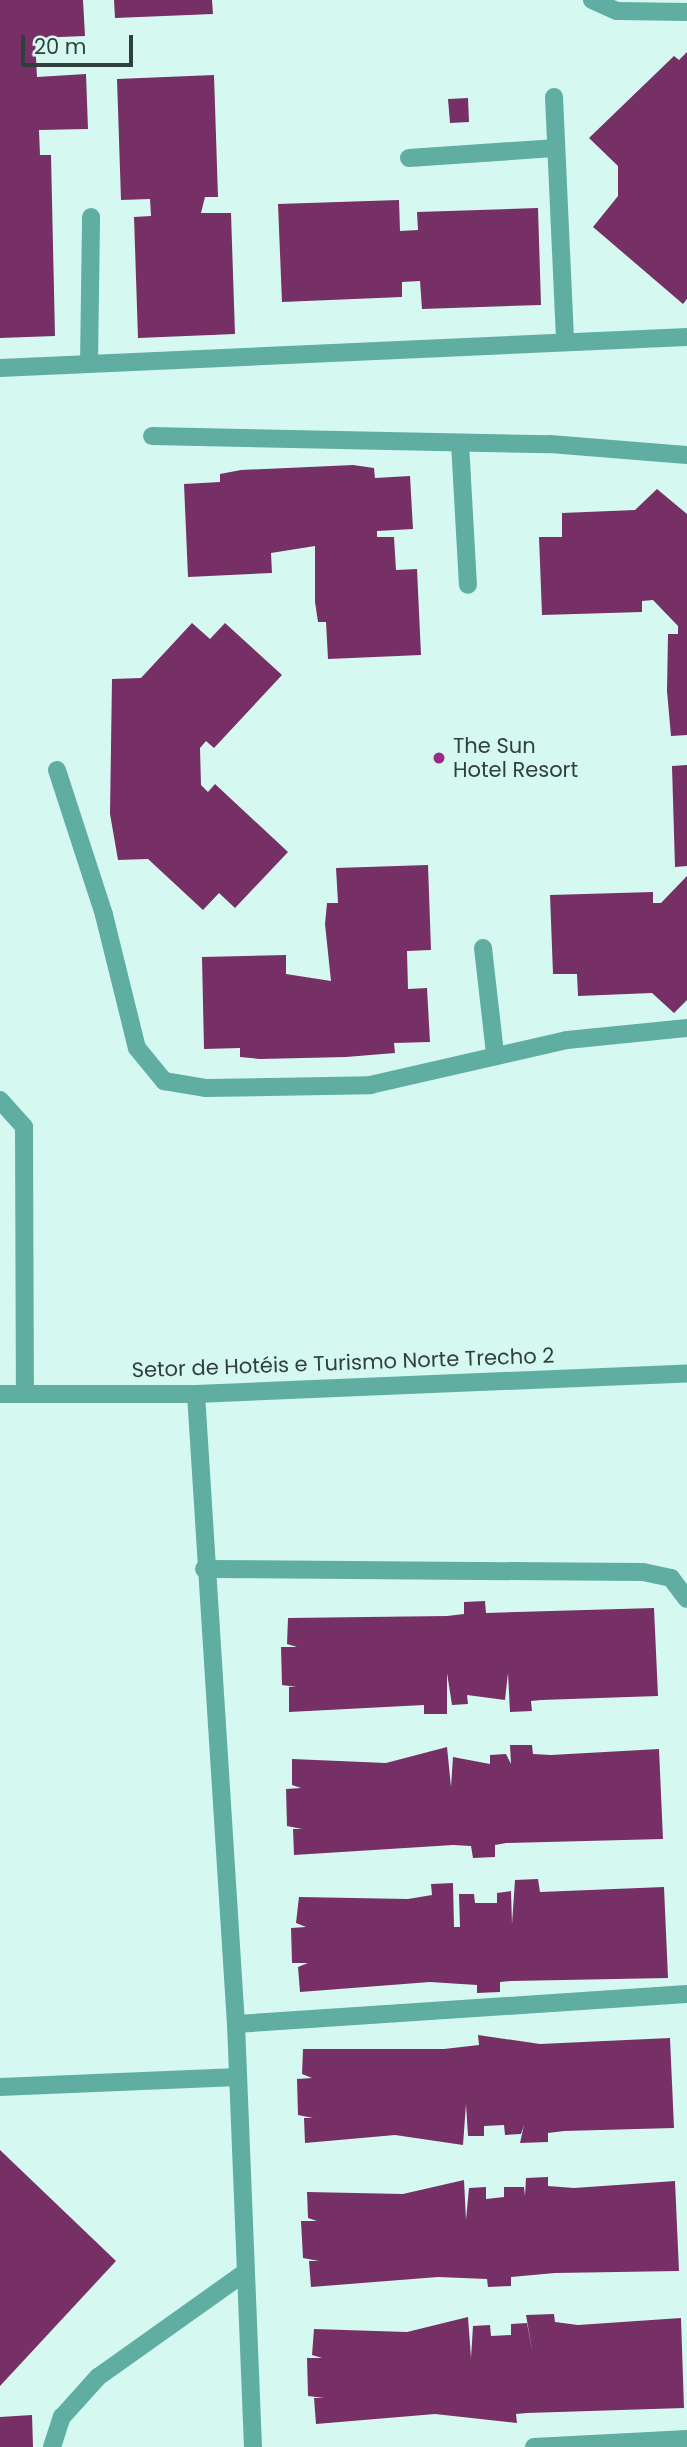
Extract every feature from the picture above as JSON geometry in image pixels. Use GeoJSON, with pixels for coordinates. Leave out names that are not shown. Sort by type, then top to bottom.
{"type":"FeatureCollection","features":[{"type":"Feature","properties":{"kind":"lane"},"geometry":{"type":"LineString","coordinates":[[592,0],[617,12],[687,12]]}},
{"type":"Feature","properties":{"kind":"lane"},"geometry":{"type":"LineString","coordinates":[[554,97],[554,148],[565,341]]}},
{"type":"Feature","properties":{"kind":"lane"},"geometry":{"type":"LineString","coordinates":[[408,158],[554,148]]}},
{"type":"Feature","properties":{"kind":"lane"},"geometry":{"type":"LineString","coordinates":[[89,365],[91,217]]}},
{"type":"Feature","properties":{"kind":"lane"},"geometry":{"type":"LineString","coordinates":[[0,368],[687,337]]}},
{"type":"Feature","properties":{"kind":"lane"},"geometry":{"type":"LineString","coordinates":[[152,436],[460,443],[687,455]]}},
{"type":"Feature","properties":{"kind":"lane"},"geometry":{"type":"LineString","coordinates":[[460,443],[468,584]]}},
{"type":"Feature","properties":{"kind":"lane"},"geometry":{"type":"LineString","coordinates":[[57,770],[104,915],[137,1048],[164,1081],[205,1088],[370,1085],[495,1054],[687,1028]]}},
{"type":"Feature","properties":{"kind":"lane"},"geometry":{"type":"LineString","coordinates":[[483,948],[495,1054]]}},
{"type":"Feature","properties":{"kind":"lane"},"geometry":{"type":"LineString","coordinates":[[0,1100],[24,1127],[25,1393]]}},
{"type":"Feature","properties":{"kind":"lane","name":"Setor de Hotéis e Turismo Norte Trecho 2"},"geometry":{"type":"LineString","coordinates":[[0,1394],[196,1394],[687,1373]]}},
{"type":"Feature","properties":{"kind":"lane"},"geometry":{"type":"LineString","coordinates":[[196,1394],[204,1569],[236,2024],[253,2447]]}},
{"type":"Feature","properties":{"kind":"lane"},"geometry":{"type":"LineString","coordinates":[[204,1569],[643,1572],[671,1578],[687,1599]]}},
{"type":"Feature","properties":{"kind":"lane"},"geometry":{"type":"LineString","coordinates":[[236,2024],[687,1994]]}},
{"type":"Feature","properties":{"kind":"lane"},"geometry":{"type":"LineString","coordinates":[[0,2087],[238,2077]]}},
{"type":"Feature","properties":{"kind":"lane"},"geometry":{"type":"LineString","coordinates":[[52,2447],[61,2417],[98,2377],[246,2272]]}},
{"type":"Feature","properties":{"kind":"lane"},"geometry":{"type":"LineString","coordinates":[[534,2447],[687,2439]]}},
{"type":"Feature","properties":{"kind":"building"},"geometry":{"type":"Polygon","coordinates":[[[0,0],[83,0],[85,36],[35,38],[37,77],[86,74],[88,129],[39,130],[40,155],[51,155],[55,336],[0,338],[0,0]]]}},
{"type":"Feature","properties":{"kind":"building"},"geometry":{"type":"Polygon","coordinates":[[[114,0],[212,0],[213,14],[115,18],[114,0]]]}},
{"type":"Feature","properties":{"kind":"building"},"geometry":{"type":"Polygon","coordinates":[[[687,52],[687,299],[683,304],[593,227],[618,196],[618,166],[589,138],[674,56],[679,60],[687,52]]]}},
{"type":"Feature","properties":{"kind":"building"},"geometry":{"type":"Polygon","coordinates":[[[214,75],[218,197],[205,197],[201,213],[231,213],[235,334],[138,338],[134,217],[151,216],[150,199],[121,200],[117,79],[214,75]]]}},
{"type":"Feature","properties":{"kind":"building"},"geometry":{"type":"Polygon","coordinates":[[[468,98],[469,122],[450,123],[448,99],[468,98]]]}},
{"type":"Feature","properties":{"kind":"building"},"geometry":{"type":"Polygon","coordinates":[[[399,200],[400,231],[418,230],[417,212],[538,208],[541,305],[422,309],[420,281],[402,282],[402,297],[282,302],[278,204],[399,200]]]}},
{"type":"Feature","properties":{"kind":"building"},"geometry":{"type":"Polygon","coordinates":[[[353,465],[374,468],[375,478],[410,476],[413,529],[377,531],[377,537],[394,537],[396,570],[417,569],[421,655],[328,659],[326,622],[318,622],[315,602],[315,546],[271,553],[272,573],[188,577],[184,484],[220,482],[220,474],[241,470],[353,465]]]}},
{"type":"Feature","properties":{"kind":"building"},"geometry":{"type":"Polygon","coordinates":[[[657,489],[687,514],[687,735],[671,736],[667,691],[668,634],[678,634],[678,626],[653,600],[642,601],[642,612],[542,615],[539,537],[562,537],[562,513],[635,510],[657,489]]]}},
{"type":"Feature","properties":{"kind":"building"},"geometry":{"type":"Polygon","coordinates":[[[192,623],[210,639],[225,623],[282,675],[214,748],[206,741],[200,748],[201,785],[208,792],[215,784],[288,852],[235,908],[219,893],[203,910],[148,859],[118,860],[110,814],[112,679],[141,678],[192,623]]]}},
{"type":"Feature","properties":{"kind":"building"},"geometry":{"type":"Polygon","coordinates":[[[687,765],[687,866],[675,867],[672,766],[687,765]]]}},
{"type":"Feature","properties":{"kind":"building"},"geometry":{"type":"Polygon","coordinates":[[[428,865],[431,950],[407,951],[408,989],[427,988],[430,1042],[394,1043],[395,1053],[346,1057],[260,1059],[240,1057],[240,1048],[204,1049],[202,957],[286,955],[286,974],[331,981],[325,924],[327,903],[338,903],[336,868],[428,865]]]}},
{"type":"Feature","properties":{"kind":"building"},"geometry":{"type":"Polygon","coordinates":[[[687,876],[687,1000],[674,1013],[652,993],[578,996],[577,974],[553,974],[550,895],[653,892],[653,903],[661,903],[687,876]]]}},
{"type":"Feature","properties":{"kind":"building"},"geometry":{"type":"Polygon","coordinates":[[[485,1601],[486,1613],[654,1608],[658,1696],[531,1701],[532,1711],[510,1712],[508,1673],[505,1700],[467,1695],[468,1704],[452,1705],[447,1673],[447,1714],[424,1714],[424,1705],[289,1712],[289,1687],[297,1687],[282,1685],[281,1647],[297,1647],[287,1644],[288,1618],[447,1616],[464,1614],[464,1602],[485,1601]]]}},
{"type":"Feature","properties":{"kind":"building"},"geometry":{"type":"Polygon","coordinates":[[[510,1745],[532,1745],[533,1754],[551,1755],[659,1749],[663,1839],[506,1843],[495,1845],[495,1857],[473,1858],[471,1846],[453,1845],[294,1855],[293,1829],[302,1829],[287,1826],[286,1789],[301,1788],[292,1785],[292,1759],[386,1763],[447,1747],[451,1787],[453,1757],[490,1764],[490,1755],[506,1754],[511,1764],[510,1745]]]}},
{"type":"Feature","properties":{"kind":"building"},"geometry":{"type":"Polygon","coordinates":[[[538,1879],[540,1892],[664,1887],[668,1978],[511,1981],[500,1982],[500,1992],[477,1993],[477,1985],[430,1982],[300,1992],[298,1967],[308,1963],[292,1963],[291,1928],[306,1927],[296,1923],[299,1897],[408,1899],[432,1895],[431,1884],[453,1883],[454,1927],[460,1927],[459,1894],[474,1894],[475,1903],[497,1903],[497,1893],[511,1891],[512,1924],[515,1880],[538,1879]]]}},
{"type":"Feature","properties":{"kind":"building"},"geometry":{"type":"Polygon","coordinates":[[[478,2035],[540,2044],[670,2038],[674,2128],[564,2131],[548,2133],[548,2142],[520,2143],[524,2125],[521,2134],[505,2135],[504,2125],[484,2126],[484,2136],[468,2136],[466,2104],[463,2145],[395,2135],[305,2143],[304,2118],[313,2118],[298,2115],[297,2079],[312,2078],[302,2074],[303,2049],[444,2049],[479,2045],[478,2035]]]}},
{"type":"Feature","properties":{"kind":"building"},"geometry":{"type":"Polygon","coordinates":[[[0,2150],[116,2261],[0,2386],[0,2150]]]}},
{"type":"Feature","properties":{"kind":"building"},"geometry":{"type":"Polygon","coordinates":[[[548,2177],[548,2186],[574,2188],[675,2181],[679,2271],[555,2273],[511,2277],[511,2286],[488,2287],[487,2279],[438,2277],[311,2287],[309,2261],[319,2261],[303,2258],[301,2221],[317,2221],[308,2218],[307,2192],[403,2194],[464,2180],[466,2220],[469,2188],[486,2187],[486,2199],[504,2197],[504,2187],[524,2187],[525,2196],[526,2178],[548,2177]]]}},
{"type":"Feature","properties":{"kind":"building"},"geometry":{"type":"Polygon","coordinates":[[[554,2314],[555,2322],[578,2325],[681,2318],[684,2408],[527,2413],[516,2414],[517,2423],[435,2414],[316,2424],[314,2398],[324,2398],[308,2396],[307,2358],[322,2358],[312,2355],[314,2329],[407,2332],[468,2317],[471,2358],[473,2326],[490,2325],[491,2336],[511,2335],[511,2324],[527,2323],[533,2355],[526,2315],[554,2314]]]}},
{"type":"Feature","properties":{"kind":"building"},"geometry":{"type":"Polygon","coordinates":[[[32,2415],[33,2447],[0,2447],[0,2417],[32,2415]]]}},
{"type":"Feature","properties":{"kind":"place","name":"The Sun Hotel Resort"},"geometry":{"type":"Point","coordinates":[439,758]}}]}
